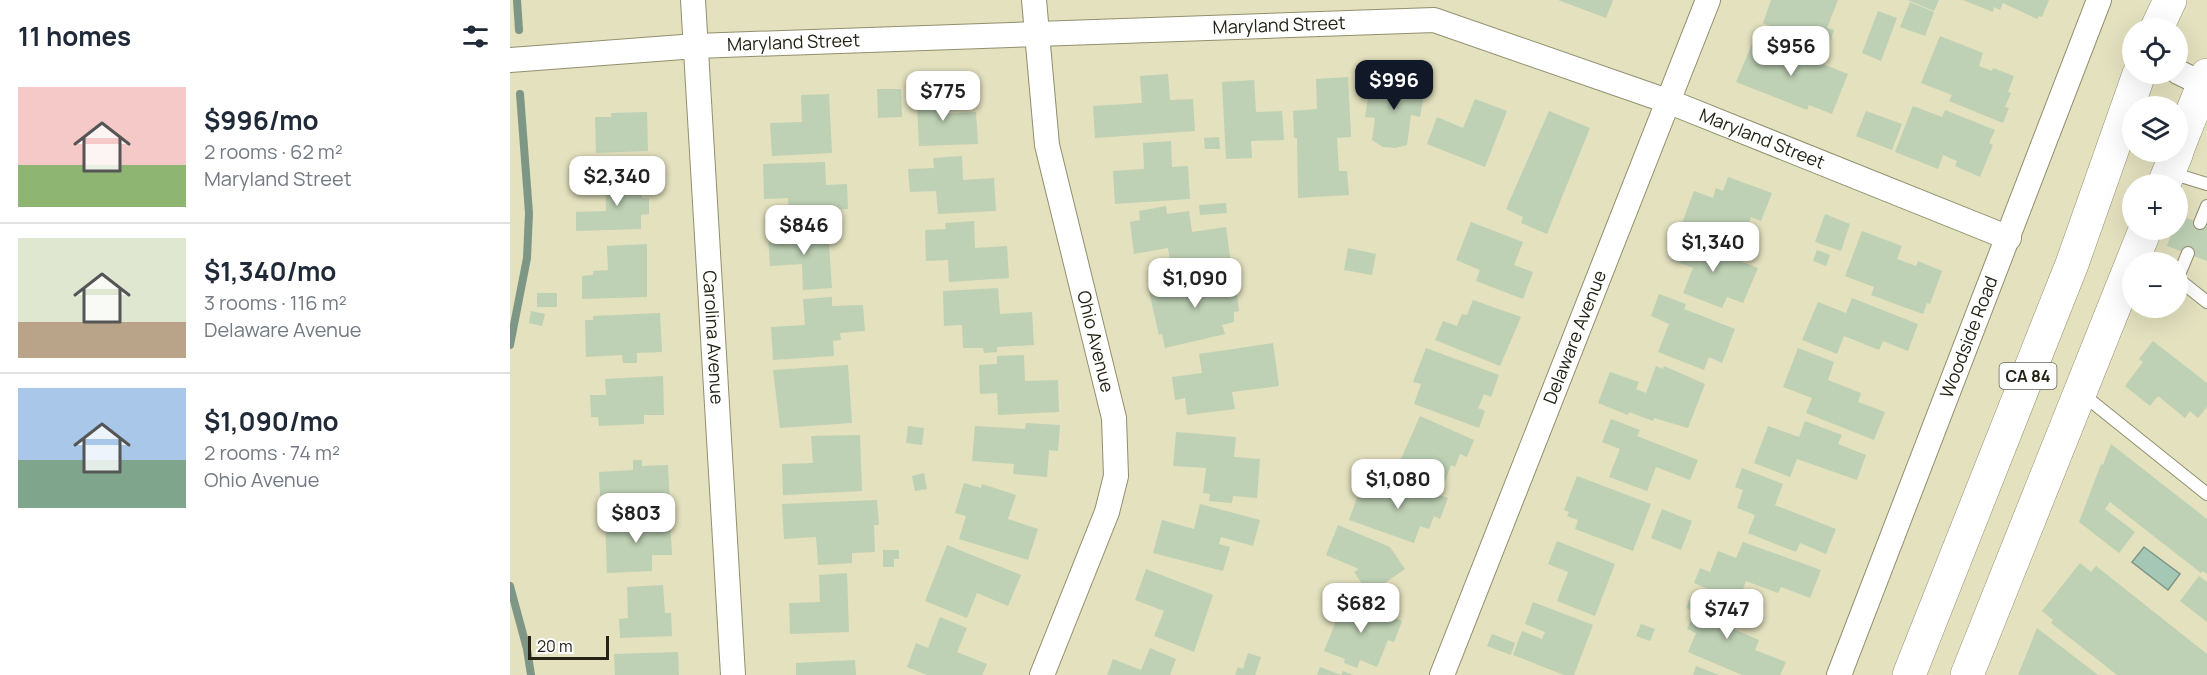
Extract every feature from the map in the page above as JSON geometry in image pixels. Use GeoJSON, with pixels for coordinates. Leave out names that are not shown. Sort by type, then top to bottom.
{"type":"FeatureCollection","features":[{"type":"Feature","properties":{"kind":"main road"},"geometry":{"type":"LineString","coordinates":[[2162,18],[2170,0]]}},
{"type":"Feature","properties":{"kind":"main road"},"geometry":{"type":"LineString","coordinates":[[2172,164],[2199,79]]}},
{"type":"Feature","properties":{"kind":"main road","name":"CA 84"},"geometry":{"type":"LineString","coordinates":[[1909,675],[2072,264],[2135,84]]}},
{"type":"Feature","properties":{"kind":"main road","name":"CA 84"},"geometry":{"type":"LineString","coordinates":[[1967,675],[2122,289]]}},
{"type":"Feature","properties":{"kind":"street","name":"Carolina Avenue"},"geometry":{"type":"LineString","coordinates":[[693,0],[733,675]]}},
{"type":"Feature","properties":{"kind":"street","name":"Ohio Avenue"},"geometry":{"type":"LineString","coordinates":[[1034,0],[1047,144],[1114,418],[1117,441],[1116,476],[1107,512],[1042,675]]}},
{"type":"Feature","properties":{"kind":"street","name":"Delaware Avenue"},"geometry":{"type":"LineString","coordinates":[[1442,675],[1670,102],[1708,0]]}},
{"type":"Feature","properties":{"kind":"street","name":"Woodside Road"},"geometry":{"type":"LineString","coordinates":[[1839,675],[2099,0]]}},
{"type":"Feature","properties":{"kind":"street","name":"Maryland Street"},"geometry":{"type":"LineString","coordinates":[[510,60],[696,46],[1434,20],[1670,102],[2009,238]]}},
{"type":"Feature","properties":{"kind":"lane"},"geometry":{"type":"LineString","coordinates":[[2172,164],[2207,184]]}},
{"type":"Feature","properties":{"kind":"lane"},"geometry":{"type":"LineString","coordinates":[[2200,223],[2207,206]]}},
{"type":"Feature","properties":{"kind":"lane"},"geometry":{"type":"LineString","coordinates":[[2188,286],[2207,302]]}},
{"type":"Feature","properties":{"kind":"lane"},"geometry":{"type":"LineString","coordinates":[[2080,392],[2207,494]]}},
{"type":"Feature","properties":{"kind":"shaded area"},"geometry":{"type":"Polygon","coordinates":[[[2144,547],[2180,574],[2168,590],[2132,562],[2144,547]]]}},
{"type":"Feature","properties":{"kind":"building"},"geometry":{"type":"Polygon","coordinates":[[[1558,0],[1613,0],[1606,18],[1558,0]]]}},
{"type":"Feature","properties":{"kind":"building"},"geometry":{"type":"Polygon","coordinates":[[[1771,0],[1838,0],[1827,28],[1834,30],[1829,44],[1821,41],[1817,53],[1785,41],[1788,33],[1763,23],[1771,0]]]}},
{"type":"Feature","properties":{"kind":"building"},"geometry":{"type":"Polygon","coordinates":[[[1908,0],[1939,0],[1934,11],[1908,0]]]}},
{"type":"Feature","properties":{"kind":"building"},"geometry":{"type":"Polygon","coordinates":[[[1963,0],[2049,0],[2042,17],[2039,16],[2037,19],[2003,3],[2000,10],[1994,7],[1993,12],[1963,0]]]}},
{"type":"Feature","properties":{"kind":"building"},"geometry":{"type":"Polygon","coordinates":[[[1910,2],[1934,12],[1925,36],[1900,27],[1910,2]]]}},
{"type":"Feature","properties":{"kind":"building"},"geometry":{"type":"Polygon","coordinates":[[[1878,11],[1897,18],[1881,61],[1862,53],[1878,11]]]}},
{"type":"Feature","properties":{"kind":"building"},"geometry":{"type":"Polygon","coordinates":[[[1940,36],[1983,53],[1979,66],[1992,71],[1993,68],[2014,76],[2008,92],[2011,93],[2005,107],[2009,108],[2003,123],[1949,101],[1952,95],[1921,83],[1940,36]]]}},
{"type":"Feature","properties":{"kind":"building"},"geometry":{"type":"Polygon","coordinates":[[[1755,37],[1848,74],[1832,114],[1809,105],[1807,110],[1736,82],[1755,37]]]}},
{"type":"Feature","properties":{"kind":"building"},"geometry":{"type":"Polygon","coordinates":[[[1168,74],[1170,100],[1193,99],[1195,131],[1095,138],[1093,106],[1142,103],[1140,76],[1168,74]]]}},
{"type":"Feature","properties":{"kind":"building"},"geometry":{"type":"Polygon","coordinates":[[[1348,77],[1351,137],[1337,138],[1339,171],[1347,171],[1349,195],[1298,198],[1297,138],[1294,138],[1293,111],[1317,109],[1316,79],[1348,77]]]}},
{"type":"Feature","properties":{"kind":"building"},"geometry":{"type":"Polygon","coordinates":[[[1399,79],[1426,83],[1420,117],[1411,115],[1407,145],[1395,148],[1383,147],[1372,140],[1375,118],[1365,117],[1370,84],[1398,88],[1399,79]]]}},
{"type":"Feature","properties":{"kind":"building"},"geometry":{"type":"Polygon","coordinates":[[[1254,80],[1256,112],[1282,111],[1284,140],[1251,141],[1252,158],[1226,159],[1222,82],[1254,80]]]}},
{"type":"Feature","properties":{"kind":"building"},"geometry":{"type":"Polygon","coordinates":[[[943,87],[944,114],[976,112],[978,144],[919,146],[916,89],[943,87]]]}},
{"type":"Feature","properties":{"kind":"building"},"geometry":{"type":"Polygon","coordinates":[[[877,89],[901,89],[902,117],[878,118],[877,89]]]}},
{"type":"Feature","properties":{"kind":"building"},"geometry":{"type":"Polygon","coordinates":[[[829,94],[832,153],[772,156],[770,123],[802,122],[801,95],[829,94]]]}},
{"type":"Feature","properties":{"kind":"building"},"geometry":{"type":"Polygon","coordinates":[[[1475,99],[1507,111],[1485,167],[1427,144],[1437,117],[1463,128],[1475,99]]]}},
{"type":"Feature","properties":{"kind":"building"},"geometry":{"type":"Polygon","coordinates":[[[1913,106],[1942,117],[1945,110],[1995,130],[1989,143],[1993,145],[1980,177],[1955,166],[1957,161],[1943,155],[1938,169],[1895,152],[1913,106]]]}},
{"type":"Feature","properties":{"kind":"building"},"geometry":{"type":"Polygon","coordinates":[[[1549,111],[1590,128],[1547,234],[1521,223],[1523,217],[1506,209],[1549,111]]]}},
{"type":"Feature","properties":{"kind":"building"},"geometry":{"type":"Polygon","coordinates":[[[1866,111],[1902,124],[1892,150],[1856,136],[1866,111]]]}},
{"type":"Feature","properties":{"kind":"building"},"geometry":{"type":"Polygon","coordinates":[[[647,112],[648,151],[596,153],[595,117],[611,117],[611,113],[647,112]]]}},
{"type":"Feature","properties":{"kind":"building"},"geometry":{"type":"Polygon","coordinates":[[[1219,137],[1220,149],[1205,149],[1204,138],[1219,137]]]}},
{"type":"Feature","properties":{"kind":"building"},"geometry":{"type":"Polygon","coordinates":[[[1171,141],[1172,167],[1188,166],[1190,199],[1115,204],[1113,171],[1144,169],[1143,143],[1171,141]]]}},
{"type":"Feature","properties":{"kind":"building"},"geometry":{"type":"Polygon","coordinates":[[[962,156],[963,180],[994,178],[996,211],[938,214],[936,191],[910,192],[908,169],[934,168],[933,158],[962,156]]]}},
{"type":"Feature","properties":{"kind":"building"},"geometry":{"type":"Polygon","coordinates":[[[825,162],[826,185],[847,184],[848,209],[827,210],[828,222],[789,223],[788,198],[764,199],[763,164],[825,162]]]}},
{"type":"Feature","properties":{"kind":"building"},"geometry":{"type":"Polygon","coordinates":[[[641,176],[642,198],[649,198],[649,214],[641,215],[641,229],[576,231],[576,212],[606,211],[605,177],[641,176]]]}},
{"type":"Feature","properties":{"kind":"building"},"geometry":{"type":"Polygon","coordinates":[[[1728,177],[1772,193],[1761,221],[1751,217],[1741,243],[1682,223],[1694,191],[1713,198],[1716,188],[1723,191],[1728,177]]]}},
{"type":"Feature","properties":{"kind":"building"},"geometry":{"type":"Polygon","coordinates":[[[1226,203],[1227,213],[1200,215],[1199,205],[1226,203]]]}},
{"type":"Feature","properties":{"kind":"building"},"geometry":{"type":"Polygon","coordinates":[[[1166,206],[1167,214],[1189,211],[1192,232],[1226,227],[1231,264],[1172,273],[1168,248],[1134,254],[1130,222],[1140,220],[1139,211],[1166,206]]]}},
{"type":"Feature","properties":{"kind":"building"},"geometry":{"type":"Polygon","coordinates":[[[1825,214],[1850,224],[1841,251],[1815,242],[1825,214]]]}},
{"type":"Feature","properties":{"kind":"building"},"geometry":{"type":"Polygon","coordinates":[[[2188,219],[2207,226],[2207,261],[2167,246],[2169,240],[2188,240],[2188,219]]]}},
{"type":"Feature","properties":{"kind":"building"},"geometry":{"type":"Polygon","coordinates":[[[974,221],[975,248],[1007,246],[1009,278],[949,282],[948,260],[926,261],[925,230],[946,229],[945,223],[974,221]]]}},
{"type":"Feature","properties":{"kind":"building"},"geometry":{"type":"Polygon","coordinates":[[[1471,222],[1523,242],[1514,265],[1533,272],[1523,299],[1476,281],[1480,270],[1456,260],[1471,222]]]}},
{"type":"Feature","properties":{"kind":"building"},"geometry":{"type":"Polygon","coordinates":[[[828,230],[832,288],[803,290],[802,264],[770,266],[768,233],[828,230]]]}},
{"type":"Feature","properties":{"kind":"building"},"geometry":{"type":"Polygon","coordinates":[[[1862,231],[1902,246],[1897,259],[1916,266],[1918,261],[1942,271],[1930,304],[1927,303],[1923,314],[1871,295],[1874,287],[1845,276],[1862,231]]]}},
{"type":"Feature","properties":{"kind":"building"},"geometry":{"type":"Polygon","coordinates":[[[1682,234],[1713,246],[1711,250],[1758,268],[1743,303],[1727,297],[1722,308],[1683,293],[1693,268],[1672,260],[1682,234]]]}},
{"type":"Feature","properties":{"kind":"building"},"geometry":{"type":"Polygon","coordinates":[[[647,244],[647,297],[582,299],[582,276],[593,275],[593,271],[608,270],[607,246],[647,244]]]}},
{"type":"Feature","properties":{"kind":"building"},"geometry":{"type":"Polygon","coordinates":[[[1348,248],[1376,254],[1372,275],[1344,270],[1348,248]]]}},
{"type":"Feature","properties":{"kind":"building"},"geometry":{"type":"Polygon","coordinates":[[[1817,250],[1830,255],[1826,266],[1813,261],[1817,250]]]}},
{"type":"Feature","properties":{"kind":"building"},"geometry":{"type":"Polygon","coordinates":[[[1234,271],[1239,311],[1234,312],[1234,322],[1222,325],[1225,334],[1165,348],[1162,334],[1159,335],[1149,292],[1181,285],[1181,282],[1234,271]]]}},
{"type":"Feature","properties":{"kind":"building"},"geometry":{"type":"Polygon","coordinates":[[[998,288],[1000,314],[1032,312],[1034,345],[997,347],[997,352],[984,353],[983,348],[963,348],[962,325],[944,326],[943,291],[998,288]]]}},
{"type":"Feature","properties":{"kind":"building"},"geometry":{"type":"Polygon","coordinates":[[[537,293],[557,293],[557,307],[537,307],[537,293]]]}},
{"type":"Feature","properties":{"kind":"building"},"geometry":{"type":"Polygon","coordinates":[[[1659,294],[1686,304],[1684,309],[1735,329],[1722,363],[1709,357],[1704,370],[1658,352],[1669,324],[1651,316],[1659,294]]]}},
{"type":"Feature","properties":{"kind":"building"},"geometry":{"type":"Polygon","coordinates":[[[832,297],[832,306],[863,305],[865,331],[840,333],[841,340],[833,341],[834,356],[773,360],[771,327],[805,325],[803,299],[832,297]]]}},
{"type":"Feature","properties":{"kind":"building"},"geometry":{"type":"Polygon","coordinates":[[[1852,298],[1918,324],[1908,351],[1883,341],[1879,350],[1844,336],[1837,354],[1802,340],[1818,302],[1846,313],[1852,298]]]}},
{"type":"Feature","properties":{"kind":"building"},"geometry":{"type":"Polygon","coordinates":[[[1473,300],[1521,317],[1500,366],[1435,340],[1443,321],[1457,326],[1462,314],[1467,315],[1473,300]]]}},
{"type":"Feature","properties":{"kind":"building"},"geometry":{"type":"Polygon","coordinates":[[[531,311],[545,314],[542,326],[529,323],[531,311]]]}},
{"type":"Feature","properties":{"kind":"building"},"geometry":{"type":"Polygon","coordinates":[[[660,313],[662,352],[637,353],[637,363],[623,363],[622,355],[586,357],[585,320],[593,320],[593,316],[660,313]]]}},
{"type":"Feature","properties":{"kind":"building"},"geometry":{"type":"Polygon","coordinates":[[[2153,341],[2207,383],[2207,407],[2198,418],[2190,411],[2185,418],[2158,396],[2150,406],[2125,386],[2143,362],[2139,359],[2153,341]]]}},
{"type":"Feature","properties":{"kind":"building"},"geometry":{"type":"Polygon","coordinates":[[[1273,343],[1279,386],[1232,392],[1235,409],[1187,415],[1185,398],[1175,400],[1172,377],[1202,373],[1199,354],[1273,343]]]}},
{"type":"Feature","properties":{"kind":"building"},"geometry":{"type":"Polygon","coordinates":[[[1426,348],[1499,375],[1491,397],[1484,394],[1478,408],[1485,411],[1479,428],[1414,404],[1421,384],[1413,382],[1426,348]]]}},
{"type":"Feature","properties":{"kind":"building"},"geometry":{"type":"Polygon","coordinates":[[[1798,348],[1834,362],[1828,380],[1861,393],[1858,402],[1885,412],[1874,440],[1806,413],[1812,398],[1783,387],[1798,348]]]}},
{"type":"Feature","properties":{"kind":"building"},"geometry":{"type":"Polygon","coordinates":[[[1024,355],[1025,381],[1058,380],[1059,412],[998,415],[997,393],[980,394],[979,365],[997,364],[997,356],[1024,355]]]}},
{"type":"Feature","properties":{"kind":"building"},"geometry":{"type":"Polygon","coordinates":[[[848,365],[852,423],[780,428],[773,370],[848,365]]]}},
{"type":"Feature","properties":{"kind":"building"},"geometry":{"type":"Polygon","coordinates":[[[1656,366],[1663,369],[1664,366],[1705,384],[1688,428],[1654,418],[1653,421],[1629,412],[1628,415],[1598,403],[1610,372],[1639,382],[1636,389],[1646,393],[1656,366]]]}},
{"type":"Feature","properties":{"kind":"building"},"geometry":{"type":"Polygon","coordinates":[[[663,376],[664,415],[644,415],[644,424],[599,426],[598,417],[591,417],[590,395],[606,395],[605,379],[663,376]]]}},
{"type":"Feature","properties":{"kind":"building"},"geometry":{"type":"Polygon","coordinates":[[[1420,416],[1474,440],[1467,457],[1460,454],[1455,467],[1451,465],[1443,486],[1397,468],[1420,416]]]}},
{"type":"Feature","properties":{"kind":"building"},"geometry":{"type":"Polygon","coordinates":[[[1611,419],[1640,430],[1637,436],[1698,460],[1690,480],[1656,467],[1647,491],[1609,477],[1620,449],[1602,442],[1611,419]]]}},
{"type":"Feature","properties":{"kind":"building"},"geometry":{"type":"Polygon","coordinates":[[[1805,421],[1842,435],[1838,444],[1866,455],[1857,480],[1797,459],[1790,477],[1754,463],[1768,426],[1799,437],[1805,421]]]}},
{"type":"Feature","properties":{"kind":"building"},"geometry":{"type":"Polygon","coordinates":[[[1026,423],[1060,425],[1058,451],[1049,450],[1047,477],[1013,474],[1014,464],[972,461],[975,426],[1025,429],[1026,423]]]}},
{"type":"Feature","properties":{"kind":"building"},"geometry":{"type":"Polygon","coordinates":[[[908,426],[924,428],[922,445],[906,443],[908,426]]]}},
{"type":"Feature","properties":{"kind":"building"},"geometry":{"type":"Polygon","coordinates":[[[1176,432],[1236,437],[1234,457],[1260,459],[1257,498],[1233,496],[1232,503],[1209,501],[1210,494],[1203,493],[1206,468],[1173,466],[1176,432]]]}},
{"type":"Feature","properties":{"kind":"building"},"geometry":{"type":"Polygon","coordinates":[[[860,435],[862,491],[783,495],[782,464],[813,463],[811,436],[860,435]]]}},
{"type":"Feature","properties":{"kind":"building"},"geometry":{"type":"Polygon","coordinates":[[[2111,444],[2207,519],[2207,574],[2203,571],[2201,573],[2110,502],[2105,509],[2135,532],[2119,553],[2079,522],[2111,444]]]}},
{"type":"Feature","properties":{"kind":"building"},"geometry":{"type":"Polygon","coordinates":[[[633,460],[642,460],[642,466],[668,465],[670,504],[616,506],[616,495],[600,496],[599,472],[633,470],[633,460]]]}},
{"type":"Feature","properties":{"kind":"building"},"geometry":{"type":"Polygon","coordinates":[[[1742,468],[1783,484],[1775,505],[1836,529],[1826,554],[1800,543],[1796,552],[1748,533],[1755,515],[1737,508],[1743,490],[1735,487],[1742,468]]]}},
{"type":"Feature","properties":{"kind":"building"},"geometry":{"type":"Polygon","coordinates":[[[924,473],[927,489],[915,491],[912,476],[924,473]]]}},
{"type":"Feature","properties":{"kind":"building"},"geometry":{"type":"Polygon","coordinates":[[[1577,476],[1651,504],[1633,551],[1575,529],[1578,520],[1567,516],[1569,512],[1564,510],[1577,476]]]}},
{"type":"Feature","properties":{"kind":"building"},"geometry":{"type":"Polygon","coordinates":[[[1399,481],[1448,498],[1440,519],[1434,516],[1429,529],[1420,526],[1414,543],[1349,520],[1362,484],[1394,495],[1399,481]]]}},
{"type":"Feature","properties":{"kind":"building"},"geometry":{"type":"Polygon","coordinates":[[[964,483],[981,488],[982,484],[1016,495],[1008,519],[1038,529],[1028,560],[959,539],[966,516],[955,513],[964,483]]]}},
{"type":"Feature","properties":{"kind":"building"},"geometry":{"type":"Polygon","coordinates":[[[877,500],[879,525],[874,525],[875,552],[852,553],[852,563],[818,565],[816,537],[784,539],[782,504],[877,500]]]}},
{"type":"Feature","properties":{"kind":"building"},"geometry":{"type":"Polygon","coordinates":[[[1200,504],[1260,520],[1253,546],[1221,537],[1219,544],[1230,547],[1223,571],[1153,553],[1162,520],[1194,529],[1200,504]]]}},
{"type":"Feature","properties":{"kind":"building"},"geometry":{"type":"Polygon","coordinates":[[[1662,509],[1692,521],[1681,550],[1651,538],[1662,509]]]}},
{"type":"Feature","properties":{"kind":"building"},"geometry":{"type":"Polygon","coordinates":[[[670,519],[672,555],[652,555],[652,571],[607,573],[605,522],[670,519]]]}},
{"type":"Feature","properties":{"kind":"building"},"geometry":{"type":"Polygon","coordinates":[[[1338,525],[1390,547],[1405,569],[1369,594],[1354,572],[1359,569],[1326,555],[1338,525]]]}},
{"type":"Feature","properties":{"kind":"building"},"geometry":{"type":"Polygon","coordinates":[[[1557,541],[1615,564],[1595,616],[1557,601],[1568,572],[1548,564],[1557,541]]]}},
{"type":"Feature","properties":{"kind":"building"},"geometry":{"type":"Polygon","coordinates":[[[1743,542],[1821,570],[1810,598],[1781,587],[1778,593],[1746,581],[1738,602],[1694,583],[1700,568],[1710,572],[1718,551],[1736,558],[1743,542]]]}},
{"type":"Feature","properties":{"kind":"building"},"geometry":{"type":"Polygon","coordinates":[[[947,545],[1021,575],[1008,606],[977,593],[967,618],[925,601],[947,545]]]}},
{"type":"Feature","properties":{"kind":"building"},"geometry":{"type":"Polygon","coordinates":[[[883,550],[899,550],[899,559],[894,559],[894,567],[883,567],[883,550]]]}},
{"type":"Feature","properties":{"kind":"building"},"geometry":{"type":"Polygon","coordinates":[[[2080,563],[2091,572],[2096,566],[2207,654],[2207,675],[2117,675],[2051,623],[2053,620],[2042,611],[2080,563]]]}},
{"type":"Feature","properties":{"kind":"building"},"geometry":{"type":"Polygon","coordinates":[[[1146,569],[1213,595],[1194,652],[1154,636],[1164,611],[1135,600],[1146,569]]]}},
{"type":"Feature","properties":{"kind":"building"},"geometry":{"type":"Polygon","coordinates":[[[847,573],[849,632],[790,634],[789,603],[820,602],[819,575],[847,573]]]}},
{"type":"Feature","properties":{"kind":"building"},"geometry":{"type":"Polygon","coordinates":[[[2199,576],[2207,582],[2207,622],[2180,601],[2199,576]]]}},
{"type":"Feature","properties":{"kind":"building"},"geometry":{"type":"Polygon","coordinates":[[[663,585],[665,613],[671,613],[672,636],[620,638],[619,619],[628,618],[627,587],[663,585]]]}},
{"type":"Feature","properties":{"kind":"building"},"geometry":{"type":"Polygon","coordinates":[[[1692,594],[1700,597],[1701,594],[1738,610],[1731,628],[1759,640],[1755,650],[1786,662],[1780,675],[1742,675],[1688,652],[1696,633],[1687,629],[1695,611],[1686,608],[1692,594]]]}},
{"type":"Feature","properties":{"kind":"building"},"geometry":{"type":"Polygon","coordinates":[[[1345,599],[1402,621],[1394,642],[1388,640],[1377,667],[1360,660],[1357,668],[1344,663],[1345,659],[1324,651],[1345,599]]]}},
{"type":"Feature","properties":{"kind":"building"},"geometry":{"type":"Polygon","coordinates":[[[1533,602],[1593,625],[1574,675],[1564,675],[1513,655],[1522,631],[1542,639],[1545,632],[1525,624],[1533,602]]]}},
{"type":"Feature","properties":{"kind":"building"},"geometry":{"type":"Polygon","coordinates":[[[940,617],[967,628],[957,652],[987,664],[982,675],[927,675],[907,667],[916,643],[928,648],[940,617]]]}},
{"type":"Feature","properties":{"kind":"building"},"geometry":{"type":"Polygon","coordinates":[[[1641,624],[1655,629],[1650,641],[1636,636],[1641,624]]]}},
{"type":"Feature","properties":{"kind":"building"},"geometry":{"type":"Polygon","coordinates":[[[2037,628],[2098,675],[2018,675],[2037,628]]]}},
{"type":"Feature","properties":{"kind":"building"},"geometry":{"type":"Polygon","coordinates":[[[1492,634],[1515,643],[1511,655],[1487,646],[1492,634]]]}},
{"type":"Feature","properties":{"kind":"building"},"geometry":{"type":"Polygon","coordinates":[[[1150,648],[1176,659],[1170,675],[1107,675],[1113,659],[1141,670],[1150,648]]]}},
{"type":"Feature","properties":{"kind":"building"},"geometry":{"type":"Polygon","coordinates":[[[678,652],[679,675],[615,675],[614,654],[678,652]]]}},
{"type":"Feature","properties":{"kind":"building"},"geometry":{"type":"Polygon","coordinates":[[[1248,653],[1261,657],[1255,675],[1235,675],[1238,667],[1243,669],[1248,653]]]}},
{"type":"Feature","properties":{"kind":"building"},"geometry":{"type":"Polygon","coordinates":[[[855,660],[856,675],[796,675],[796,663],[855,660]]]}},
{"type":"Feature","properties":{"kind":"building"},"geometry":{"type":"Polygon","coordinates":[[[1696,666],[1719,675],[1693,675],[1696,666]]]}},
{"type":"Feature","properties":{"kind":"building"},"geometry":{"type":"Polygon","coordinates":[[[1320,667],[1341,675],[1317,675],[1320,667]]]}},
{"type":"Feature","properties":{"kind":"building"},"geometry":{"type":"Polygon","coordinates":[[[1343,671],[1353,675],[1341,675],[1343,671]]]}},
{"type":"Feature","properties":{"kind":"waterway"},"geometry":{"type":"LineString","coordinates":[[517,0],[519,30]]}},
{"type":"Feature","properties":{"kind":"waterway"},"geometry":{"type":"LineString","coordinates":[[510,345],[527,258],[529,213],[520,94]]}},
{"type":"Feature","properties":{"kind":"waterway"},"geometry":{"type":"LineString","coordinates":[[510,586],[527,649],[531,675]]}}]}
